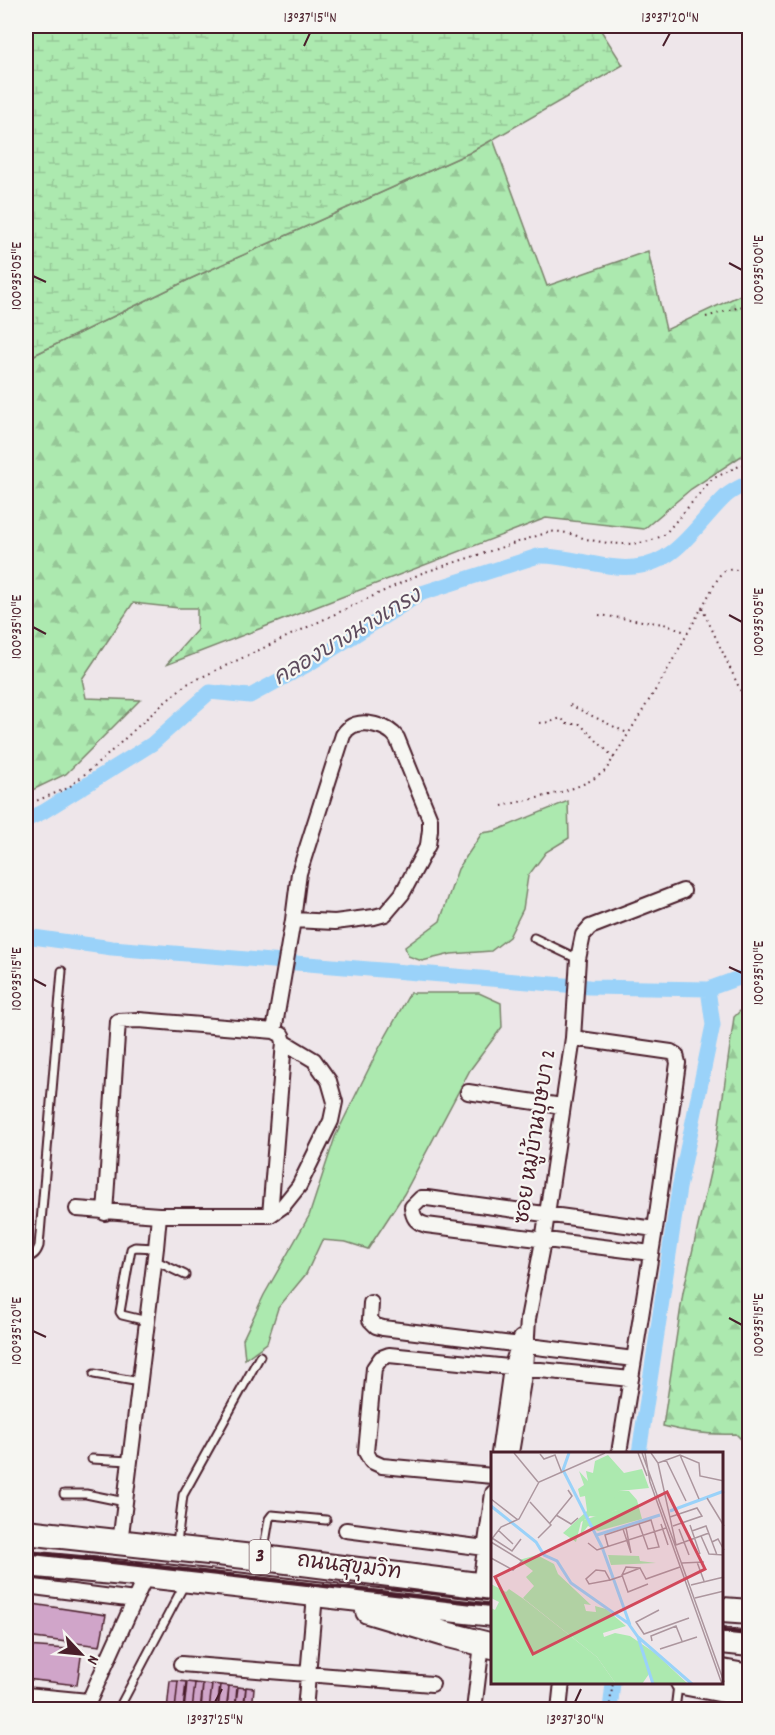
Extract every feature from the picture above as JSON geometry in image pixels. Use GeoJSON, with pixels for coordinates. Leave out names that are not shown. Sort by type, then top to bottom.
{"type":"FeatureCollection","features":[{"type":"Feature","properties":{"kind":"highway","name":"ถนนสุขุมวิท"},"geometry":{"type":"LineString","coordinates":[[26,1532],[489,1583]]}},
{"type":"Feature","properties":{"kind":"highway"},"geometry":{"type":"LineString","coordinates":[[261,1588],[263,1558]]}},
{"type":"Feature","properties":{"kind":"highway","name":"ถนนสุขุมวิท"},"geometry":{"type":"LineString","coordinates":[[26,1564],[146,1575],[491,1614]]}},
{"type":"Feature","properties":{"kind":"highway"},"geometry":{"type":"LineString","coordinates":[[324,1595],[445,1634],[489,1640]]}},
{"type":"Feature","properties":{"kind":"highway"},"geometry":{"type":"LineString","coordinates":[[724,1610],[750,1612]]}},
{"type":"Feature","properties":{"kind":"highway"},"geometry":{"type":"LineString","coordinates":[[724,1641],[750,1644]]}},
{"type":"Feature","properties":{"kind":"highway"},"geometry":{"type":"LineString","coordinates":[[724,1672],[750,1677]]}},
{"type":"Feature","properties":{"kind":"highway"},"geometry":{"type":"LineString","coordinates":[[689,1684],[750,1695]]}},
{"type":"Feature","properties":{"kind":"street"},"geometry":{"type":"LineString","coordinates":[[274,1031],[299,873],[343,735],[349,728],[368,724],[393,732],[430,819],[428,845],[417,866],[402,894],[385,914],[335,922],[293,920]]}},
{"type":"Feature","properties":{"kind":"street","name":"ซอย หมู่บ้านบุษบา 2"},"geometry":{"type":"LineString","coordinates":[[511,1452],[518,1369],[543,1241],[545,1215],[573,1038],[577,975],[583,935],[590,927],[683,891]]}},
{"type":"Feature","properties":{"kind":"street"},"geometry":{"type":"LineString","coordinates":[[105,1213],[118,1021],[132,1020],[274,1031],[282,1035],[284,1042],[270,1215]]}},
{"type":"Feature","properties":{"kind":"street"},"geometry":{"type":"LineString","coordinates":[[573,1038],[670,1052],[676,1055],[678,1063],[655,1230],[619,1452]]}},
{"type":"Feature","properties":{"kind":"street"},"geometry":{"type":"LineString","coordinates":[[77,1209],[105,1213],[159,1215],[270,1215],[283,1206],[299,1186],[331,1122],[335,1102],[329,1081],[314,1060],[284,1042]]}},
{"type":"Feature","properties":{"kind":"street"},"geometry":{"type":"LineString","coordinates":[[468,1092],[562,1106]]}},
{"type":"Feature","properties":{"kind":"street"},"geometry":{"type":"LineString","coordinates":[[651,1253],[426,1225],[418,1222],[412,1216],[412,1207],[421,1198],[655,1230]]}},
{"type":"Feature","properties":{"kind":"street"},"geometry":{"type":"LineString","coordinates":[[120,1543],[159,1215]]}},
{"type":"Feature","properties":{"kind":"street"},"geometry":{"type":"LineString","coordinates":[[371,1303],[370,1320],[376,1326],[634,1359]]}},
{"type":"Feature","properties":{"kind":"street"},"geometry":{"type":"LineString","coordinates":[[491,1476],[382,1467],[371,1461],[366,1452],[374,1368],[381,1358],[389,1355],[631,1379]]}},
{"type":"Feature","properties":{"kind":"street"},"geometry":{"type":"LineString","coordinates":[[499,1452],[518,1369]]}},
{"type":"Feature","properties":{"kind":"street"},"geometry":{"type":"LineString","coordinates":[[489,1583],[491,1521]]}},
{"type":"Feature","properties":{"kind":"street"},"geometry":{"type":"LineString","coordinates":[[346,1530],[489,1549]]}},
{"type":"Feature","properties":{"kind":"street"},"geometry":{"type":"LineString","coordinates":[[26,1695],[87,1705],[146,1575]]}},
{"type":"Feature","properties":{"kind":"street"},"geometry":{"type":"LineString","coordinates":[[26,1586],[135,1600]]}},
{"type":"Feature","properties":{"kind":"street"},"geometry":{"type":"LineString","coordinates":[[305,1710],[308,1674],[324,1595]]}},
{"type":"Feature","properties":{"kind":"street"},"geometry":{"type":"LineString","coordinates":[[474,1710],[489,1640]]}},
{"type":"Feature","properties":{"kind":"street"},"geometry":{"type":"LineString","coordinates":[[181,1664],[432,1684]]}},
{"type":"Feature","properties":{"kind":"street"},"geometry":{"type":"LineString","coordinates":[[559,1710],[562,1684]]}},
{"type":"Feature","properties":{"kind":"lane"},"geometry":{"type":"LineString","coordinates":[[534,938],[579,959]]}},
{"type":"Feature","properties":{"kind":"lane"},"geometry":{"type":"LineString","coordinates":[[26,1257],[36,1252],[39,1246],[62,971]]}},
{"type":"Feature","properties":{"kind":"lane"},"geometry":{"type":"LineString","coordinates":[[147,1321],[122,1315],[120,1312],[131,1249],[135,1247],[155,1254],[185,1275]]}},
{"type":"Feature","properties":{"kind":"lane"},"geometry":{"type":"LineString","coordinates":[[176,1548],[183,1495],[260,1356]]}},
{"type":"Feature","properties":{"kind":"lane"},"geometry":{"type":"LineString","coordinates":[[94,1374],[140,1382]]}},
{"type":"Feature","properties":{"kind":"lane"},"geometry":{"type":"LineString","coordinates":[[92,1459],[130,1461]]}},
{"type":"Feature","properties":{"kind":"lane"},"geometry":{"type":"LineString","coordinates":[[64,1494],[86,1494],[125,1502]]}},
{"type":"Feature","properties":{"kind":"lane"},"geometry":{"type":"LineString","coordinates":[[263,1558],[269,1519],[272,1515],[326,1520]]}},
{"type":"Feature","properties":{"kind":"lane"},"geometry":{"type":"LineString","coordinates":[[118,1710],[187,1580]]}},
{"type":"Feature","properties":{"kind":"lane"},"geometry":{"type":"LineString","coordinates":[[675,1710],[678,1684]]}},
{"type":"Feature","properties":{"kind":"path"},"geometry":{"type":"LineString","coordinates":[[706,317],[750,304]]}},
{"type":"Feature","properties":{"kind":"path"},"geometry":{"type":"LineString","coordinates":[[26,805],[68,788],[185,685],[422,573],[549,532],[561,532],[619,543],[655,540],[670,528],[712,479],[750,460]]}},
{"type":"Feature","properties":{"kind":"path"},"geometry":{"type":"LineString","coordinates":[[502,806],[592,781],[606,770],[721,573],[737,569],[750,574]]}},
{"type":"Feature","properties":{"kind":"path"},"geometry":{"type":"LineString","coordinates":[[702,608],[750,711]]}},
{"type":"Feature","properties":{"kind":"path"},"geometry":{"type":"LineString","coordinates":[[599,615],[664,624],[688,633]]}},
{"type":"Feature","properties":{"kind":"path"},"geometry":{"type":"LineString","coordinates":[[570,705],[629,734]]}},
{"type":"Feature","properties":{"kind":"path"},"geometry":{"type":"LineString","coordinates":[[540,723],[561,718],[567,724],[580,724],[615,758]]}},
{"type":"Feature","properties":{"kind":"path"},"geometry":{"type":"LineString","coordinates":[[609,1710],[613,1684]]}},
{"type":"Feature","properties":{"kind":"green space"},"geometry":{"type":"Polygon","coordinates":[[[26,26],[604,26],[600,29],[623,65],[469,153],[192,278],[26,359],[26,26]]]}},
{"type":"Feature","properties":{"kind":"green space"},"geometry":{"type":"Polygon","coordinates":[[[493,139],[547,286],[648,251],[666,330],[749,291],[749,451],[691,489],[644,529],[546,518],[166,665],[197,630],[197,608],[133,603],[82,679],[86,698],[140,700],[66,774],[26,793],[26,359],[192,278],[469,153],[493,139]]]}},
{"type":"Feature","properties":{"kind":"green space"},"geometry":{"type":"Polygon","coordinates":[[[568,801],[569,838],[546,852],[528,876],[523,909],[509,937],[491,951],[451,954],[422,961],[408,956],[405,947],[440,921],[458,869],[482,833],[495,831],[568,801]]]}},
{"type":"Feature","properties":{"kind":"green space"},"geometry":{"type":"Polygon","coordinates":[[[410,993],[479,993],[501,1003],[502,1027],[470,1070],[404,1194],[368,1249],[346,1242],[322,1240],[306,1274],[278,1308],[267,1343],[245,1359],[243,1339],[264,1295],[309,1216],[335,1137],[377,1052],[410,993]]]}},
{"type":"Feature","properties":{"kind":"green space"},"geometry":{"type":"Polygon","coordinates":[[[749,1002],[749,1447],[736,1434],[699,1433],[663,1426],[683,1293],[716,1146],[734,1017],[749,1002]]]}},
{"type":"Feature","properties":{"kind":"building"},"geometry":{"type":"Polygon","coordinates":[[[26,1603],[106,1615],[100,1646],[26,1637],[26,1603]]]}},
{"type":"Feature","properties":{"kind":"building"},"geometry":{"type":"Polygon","coordinates":[[[26,1646],[82,1650],[77,1685],[26,1679],[26,1646]]]}},
{"type":"Feature","properties":{"kind":"building"},"geometry":{"type":"Polygon","coordinates":[[[170,1681],[178,1681],[175,1710],[167,1710],[170,1681]]]}},
{"type":"Feature","properties":{"kind":"building"},"geometry":{"type":"Polygon","coordinates":[[[178,1681],[187,1682],[184,1710],[175,1710],[178,1681]]]}},
{"type":"Feature","properties":{"kind":"building"},"geometry":{"type":"Polygon","coordinates":[[[186,1682],[195,1683],[192,1710],[183,1710],[186,1682]]]}},
{"type":"Feature","properties":{"kind":"building"},"geometry":{"type":"Polygon","coordinates":[[[195,1683],[203,1684],[200,1710],[192,1710],[195,1683]]]}},
{"type":"Feature","properties":{"kind":"building"},"geometry":{"type":"Polygon","coordinates":[[[203,1684],[212,1685],[209,1710],[201,1710],[203,1684]]]}},
{"type":"Feature","properties":{"kind":"building"},"geometry":{"type":"Polygon","coordinates":[[[212,1684],[220,1685],[217,1710],[209,1710],[212,1684]]]}},
{"type":"Feature","properties":{"kind":"building"},"geometry":{"type":"Polygon","coordinates":[[[221,1685],[229,1686],[226,1710],[218,1710],[221,1685]]]}},
{"type":"Feature","properties":{"kind":"building"},"geometry":{"type":"Polygon","coordinates":[[[229,1686],[237,1687],[235,1710],[227,1710],[229,1686]]]}},
{"type":"Feature","properties":{"kind":"building"},"geometry":{"type":"Polygon","coordinates":[[[238,1687],[246,1688],[244,1710],[235,1710],[238,1687]]]}},
{"type":"Feature","properties":{"kind":"building"},"geometry":{"type":"Polygon","coordinates":[[[246,1687],[254,1688],[252,1710],[243,1710],[246,1687]]]}},
{"type":"Feature","properties":{"kind":"building"},"geometry":{"type":"Polygon","coordinates":[[[26,1703],[43,1705],[43,1710],[26,1710],[26,1703]]]}},
{"type":"Feature","properties":{"kind":"building"},"geometry":{"type":"Polygon","coordinates":[[[43,1705],[61,1707],[61,1710],[43,1710],[43,1705]]]}},
{"type":"Feature","properties":{"kind":"waterway","name":"คลองบางนางเกรง"},"geometry":{"type":"LineString","coordinates":[[26,820],[43,812],[152,744],[210,692],[250,696],[309,664],[422,593],[538,556],[622,567],[649,564],[675,550],[726,496],[750,482]]}},
{"type":"Feature","properties":{"kind":"waterway"},"geometry":{"type":"LineString","coordinates":[[26,936],[112,948],[589,987],[708,989],[750,976]]}},
{"type":"Feature","properties":{"kind":"waterway"},"geometry":{"type":"LineString","coordinates":[[639,1452],[679,1188],[713,1025],[708,989]]}},
{"type":"Feature","properties":{"kind":"waterway"},"geometry":{"type":"LineString","coordinates":[[610,1710],[613,1684]]}},
{"type":"Feature","properties":{"kind":"railway"},"geometry":{"type":"LineString","coordinates":[[26,1552],[491,1605]]}},
{"type":"Feature","properties":{"kind":"railway"},"geometry":{"type":"LineString","coordinates":[[724,1631],[750,1634]]}}]}
